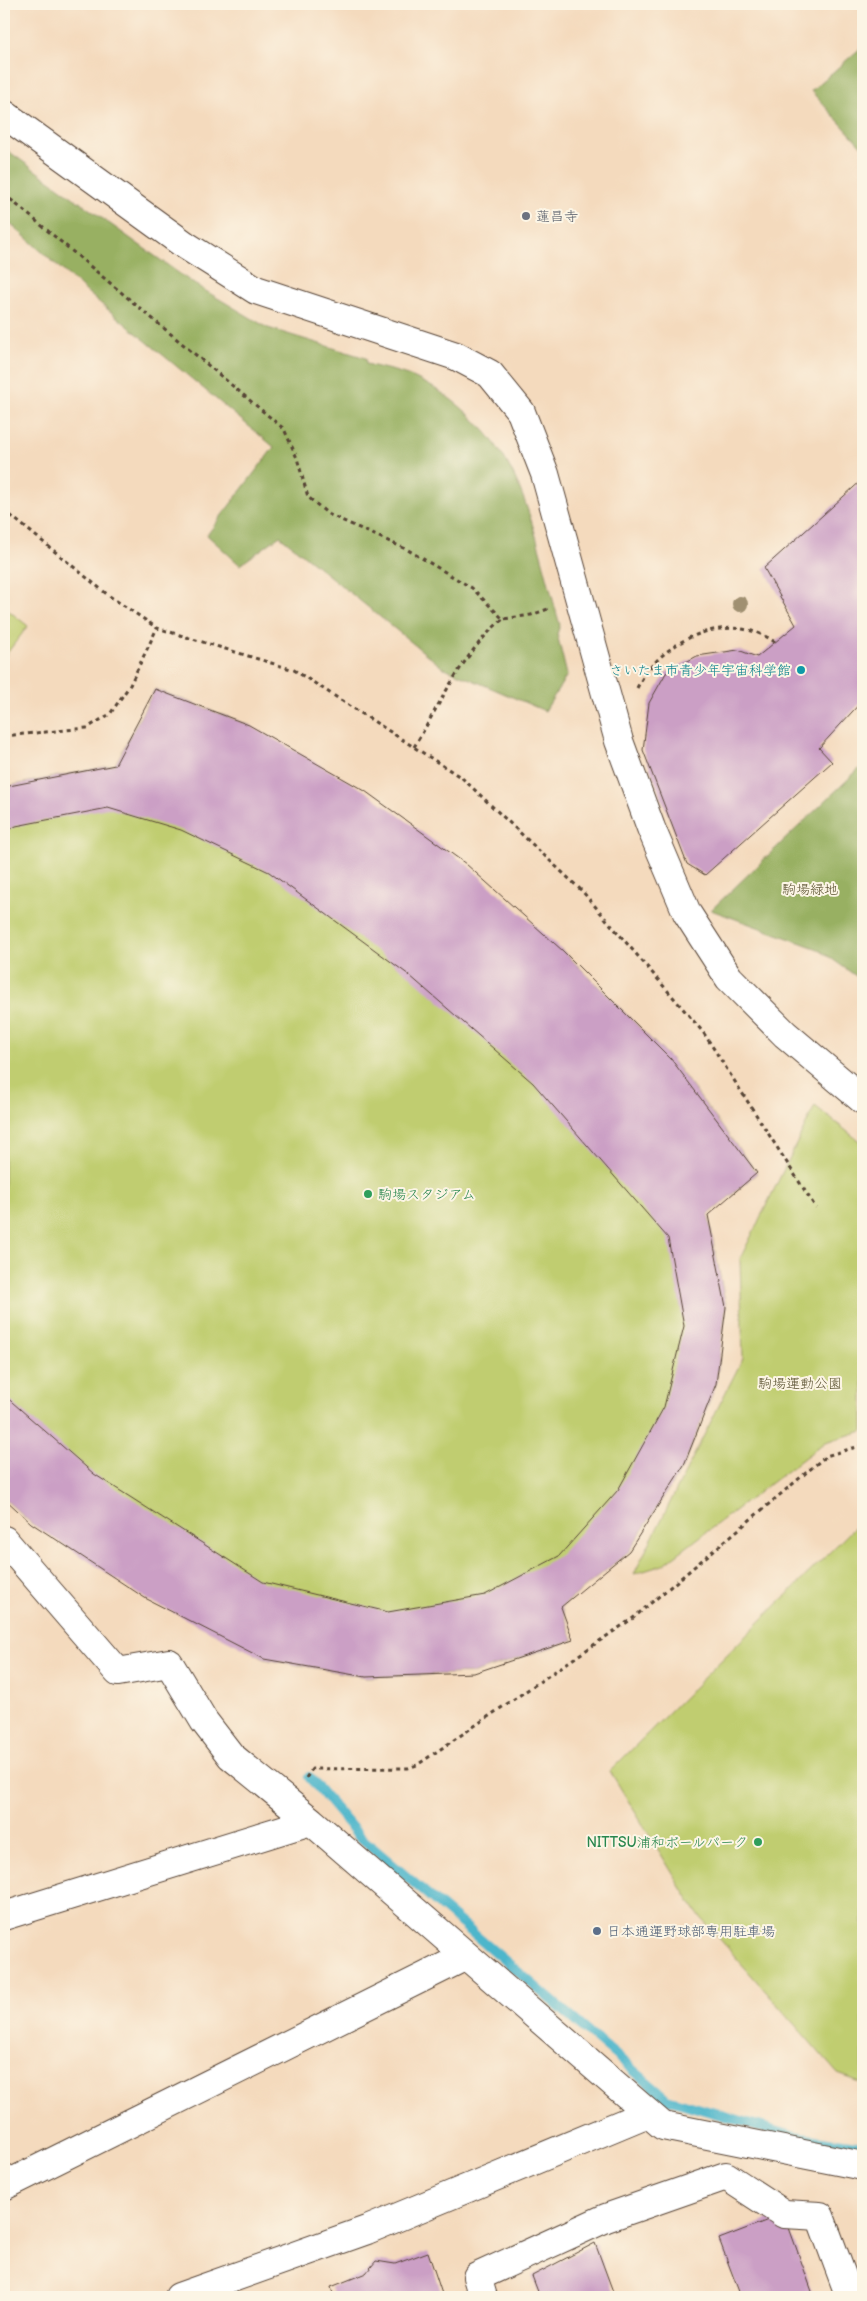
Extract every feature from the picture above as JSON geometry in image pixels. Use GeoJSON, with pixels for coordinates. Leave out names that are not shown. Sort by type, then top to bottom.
{"type":"FeatureCollection","features":[{"type":"Feature","properties":{"kind":"street"},"geometry":{"type":"LineString","coordinates":[[4,114],[185,245],[256,290],[456,356],[490,374],[521,412],[546,474],[619,741],[651,828],[687,913],[729,978],[785,1034],[863,1100]]}},
{"type":"Feature","properties":{"kind":"street"},"geometry":{"type":"LineString","coordinates":[[4,1540],[118,1672],[169,1663],[204,1721],[231,1756],[311,1821],[663,2126],[863,2166]]}},
{"type":"Feature","properties":{"kind":"street"},"geometry":{"type":"LineString","coordinates":[[4,1916],[311,1821]]}},
{"type":"Feature","properties":{"kind":"street"},"geometry":{"type":"LineString","coordinates":[[4,2186],[466,1956]]}},
{"type":"Feature","properties":{"kind":"street"},"geometry":{"type":"LineString","coordinates":[[179,2297],[367,2230],[648,2114]]}},
{"type":"Feature","properties":{"kind":"street"},"geometry":{"type":"LineString","coordinates":[[483,2297],[477,2277],[606,2218],[726,2176],[784,2214],[820,2216],[850,2297]]}},
{"type":"Feature","properties":{"kind":"path"},"geometry":{"type":"LineString","coordinates":[[4,194],[279,424],[284,429],[298,458],[308,497],[328,514],[408,550],[472,588],[502,619]]}},
{"type":"Feature","properties":{"kind":"path"},"geometry":{"type":"LineString","coordinates":[[4,510],[108,596],[157,628],[294,670],[462,778],[582,892],[703,1032],[816,1208]]}},
{"type":"Feature","properties":{"kind":"path"},"geometry":{"type":"LineString","coordinates":[[414,748],[470,654],[487,632],[502,619],[531,615],[557,606]]}},
{"type":"Feature","properties":{"kind":"path"},"geometry":{"type":"LineString","coordinates":[[4,736],[87,728],[110,714],[130,684],[157,628]]}},
{"type":"Feature","properties":{"kind":"path"},"geometry":{"type":"LineString","coordinates":[[633,696],[644,674],[660,655],[694,635],[733,630],[765,635],[775,642]]}},
{"type":"Feature","properties":{"kind":"path"},"geometry":{"type":"LineString","coordinates":[[303,1783],[312,1769],[408,1768],[417,1765],[632,1619],[826,1456],[863,1445]]}},
{"type":"Feature","properties":{"kind":"green space"},"geometry":{"type":"Polygon","coordinates":[[[863,46],[863,148],[811,91],[863,46]]]}},
{"type":"Feature","properties":{"kind":"green space"},"geometry":{"type":"Polygon","coordinates":[[[4,148],[194,284],[268,328],[366,358],[367,364],[415,378],[448,397],[483,429],[510,468],[526,504],[560,625],[557,634],[567,675],[545,711],[442,667],[280,536],[240,565],[207,535],[274,447],[88,293],[4,218],[4,148]]]}},
{"type":"Feature","properties":{"kind":"green space"},"geometry":{"type":"Polygon","coordinates":[[[4,607],[28,626],[4,657],[4,607]]]}},
{"type":"Feature","properties":{"kind":"green space","name":"駒場スタジアム"},"geometry":{"type":"Polygon","coordinates":[[[155,689],[249,725],[563,951],[671,1059],[757,1173],[708,1215],[726,1307],[716,1384],[684,1465],[629,1551],[561,1607],[573,1640],[474,1673],[366,1677],[264,1659],[31,1523],[4,1498],[4,787],[115,765],[155,689]]]}},
{"type":"Feature","properties":{"kind":"green space","name":"駒場緑地"},"geometry":{"type":"Polygon","coordinates":[[[863,765],[863,981],[818,949],[711,910],[863,765]]]}},
{"type":"Feature","properties":{"kind":"green space","name":"駒場運動公園"},"geometry":{"type":"Polygon","coordinates":[[[815,1106],[863,1144],[863,1431],[825,1442],[663,1565],[634,1574],[743,1358],[740,1259],[815,1106]]]}},
{"type":"Feature","properties":{"kind":"green space","name":"NITTSU浦和ボールパーク"},"geometry":{"type":"Polygon","coordinates":[[[863,1519],[863,2083],[838,2074],[697,1913],[610,1771],[863,1519]]]}},
{"type":"Feature","properties":{"kind":"building"},"geometry":{"type":"Polygon","coordinates":[[[863,479],[863,700],[819,748],[832,762],[705,875],[687,864],[643,750],[649,703],[666,673],[697,656],[738,650],[757,657],[796,625],[764,568],[863,479]]]}},
{"type":"Feature","properties":{"kind":"building"},"geometry":{"type":"Polygon","coordinates":[[[155,689],[249,725],[365,791],[466,864],[563,951],[671,1059],[757,1173],[708,1215],[726,1307],[716,1384],[684,1465],[629,1551],[561,1607],[573,1640],[474,1673],[366,1677],[264,1659],[145,1598],[31,1523],[4,1498],[4,1395],[94,1474],[263,1582],[388,1612],[485,1595],[559,1556],[618,1490],[664,1407],[684,1326],[668,1238],[533,1083],[409,975],[269,872],[181,830],[108,808],[16,826],[4,833],[4,787],[115,765],[155,689]]]}},
{"type":"Feature","properties":{"kind":"building"},"geometry":{"type":"Polygon","coordinates":[[[784,2214],[814,2297],[741,2297],[719,2239],[784,2214]]]}},
{"type":"Feature","properties":{"kind":"building"},"geometry":{"type":"Polygon","coordinates":[[[595,2243],[615,2297],[540,2297],[532,2276],[595,2243]]]}},
{"type":"Feature","properties":{"kind":"building"},"geometry":{"type":"Polygon","coordinates":[[[428,2252],[443,2297],[334,2297],[331,2287],[366,2273],[376,2261],[395,2264],[428,2252]]]}},
{"type":"Feature","properties":{"kind":"waterway"},"geometry":{"type":"LineString","coordinates":[[309,1777],[359,1836],[667,2099],[796,2137],[863,2147]]}},
{"type":"Feature","properties":{"kind":"place","name":"蓮昌寺"},"geometry":{"type":"Point","coordinates":[526,216]}},
{"type":"Feature","properties":{"kind":"place","name":"さいたま市青少年宇宙科学館"},"geometry":{"type":"Point","coordinates":[801,670]}},
{"type":"Feature","properties":{"kind":"place","name":"駒場スタジアム"},"geometry":{"type":"Point","coordinates":[368,1194]}},
{"type":"Feature","properties":{"kind":"place","name":"NITTSU浦和ボールパーク"},"geometry":{"type":"Point","coordinates":[758,1842]}},
{"type":"Feature","properties":{"kind":"place","name":"日本通運野球部専用駐車場"},"geometry":{"type":"Point","coordinates":[597,1931]}}]}
